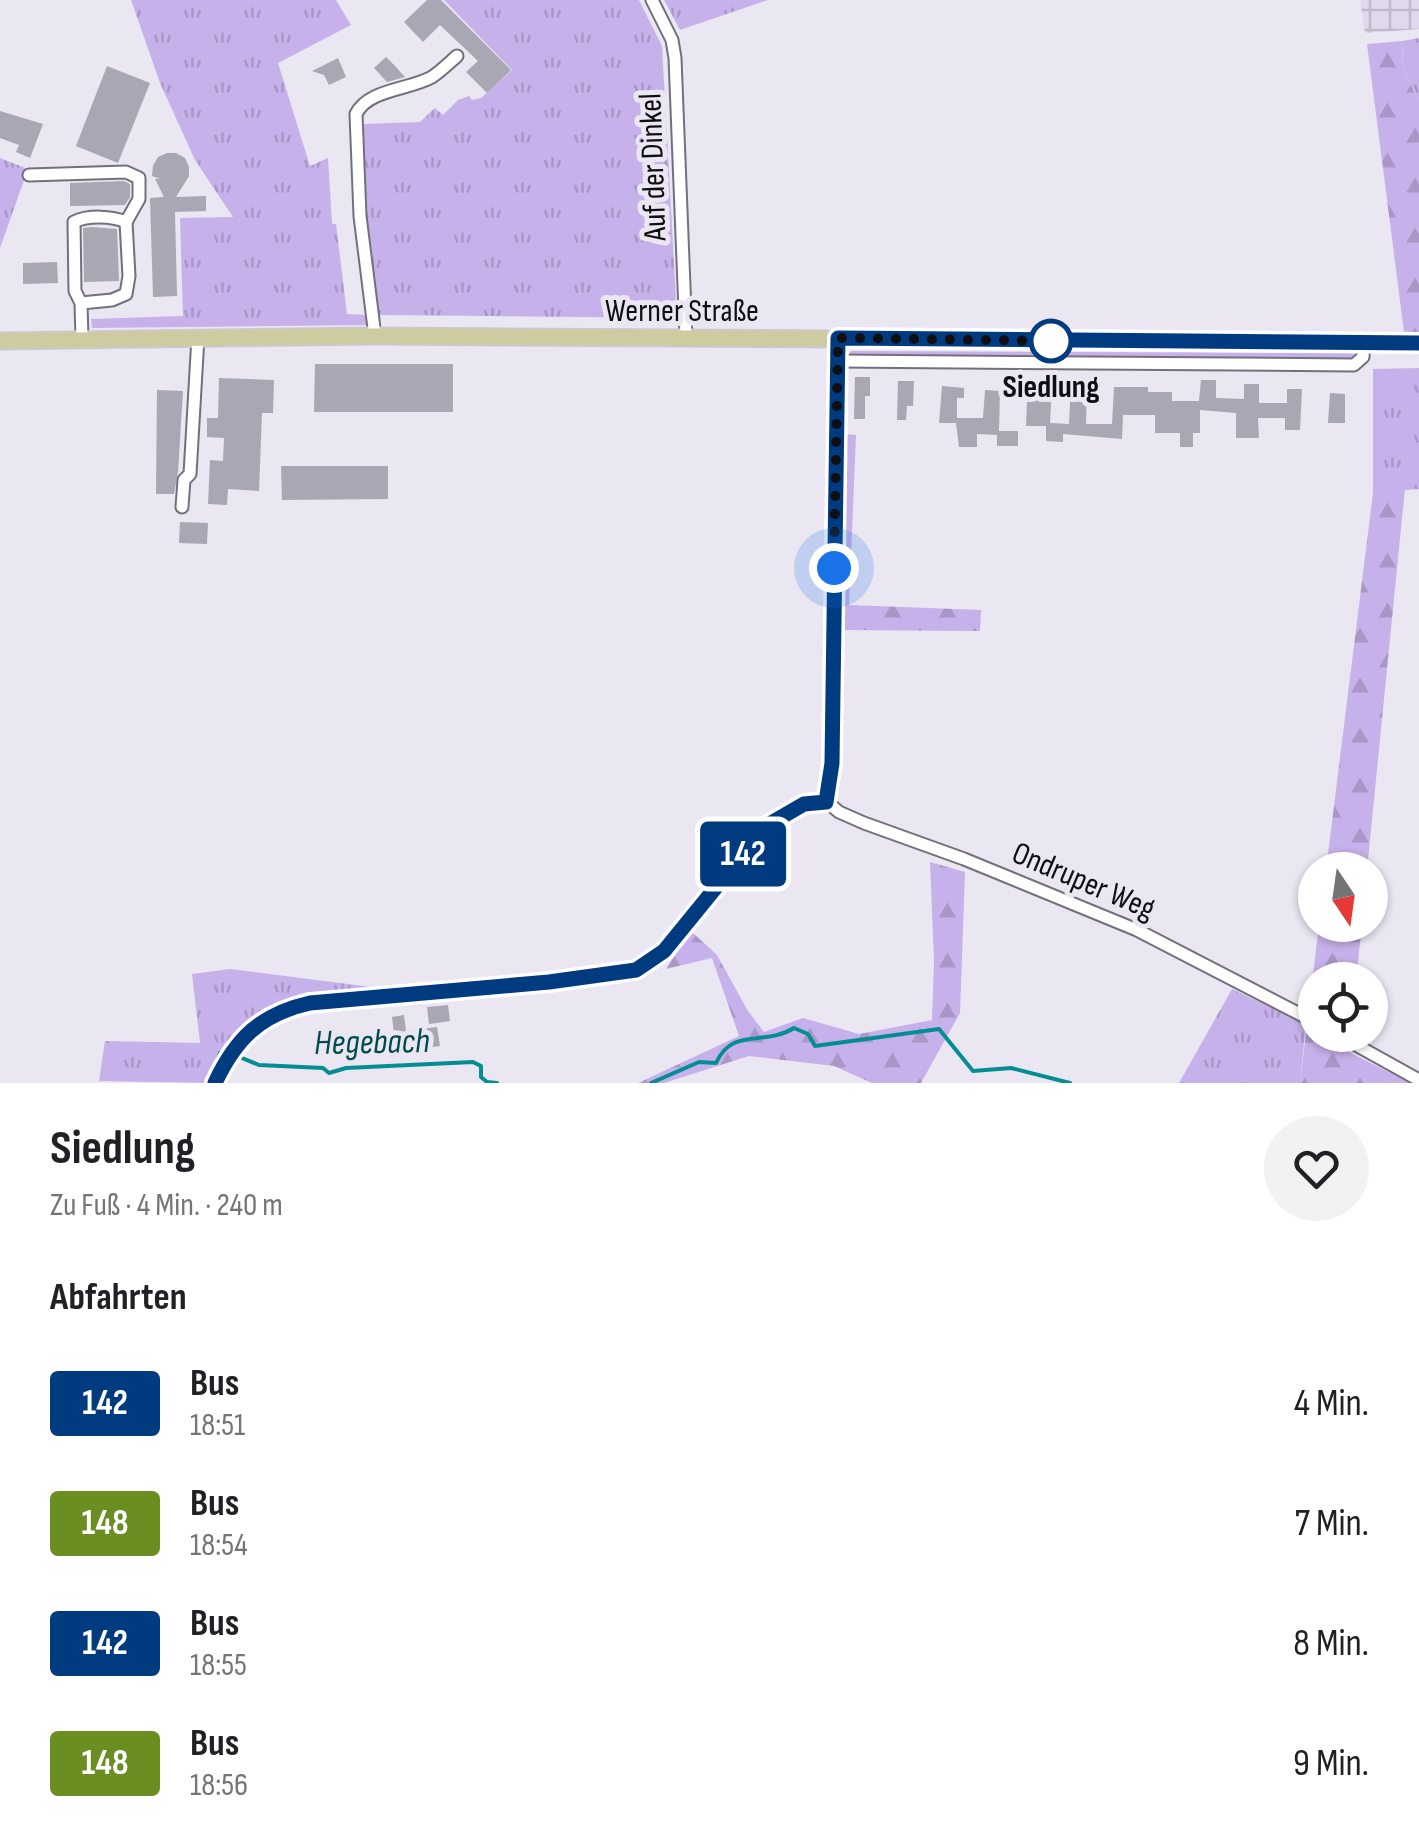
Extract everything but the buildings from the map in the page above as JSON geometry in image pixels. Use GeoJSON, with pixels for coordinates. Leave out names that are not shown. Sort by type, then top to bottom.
{"type":"FeatureCollection","features":[{"type":"Feature","properties":{"kind":"main road","name":"Werner Straße"},"geometry":{"type":"LineString","coordinates":[[0,341],[375,336],[1419,344]]}},
{"type":"Feature","properties":{"kind":"street","name":"Auf der Dinkel"},"geometry":{"type":"LineString","coordinates":[[652,0],[672,40],[675,58],[686,337]]}},
{"type":"Feature","properties":{"kind":"street"},"geometry":{"type":"LineString","coordinates":[[375,336],[360,216],[356,114],[370,97],[411,87],[435,75],[457,56]]}},
{"type":"Feature","properties":{"kind":"street"},"geometry":{"type":"LineString","coordinates":[[29,175],[126,172],[139,178],[139,199],[126,222],[126,294],[112,300],[81,303]]}},
{"type":"Feature","properties":{"kind":"street"},"geometry":{"type":"LineString","coordinates":[[82,339],[81,303],[75,292],[74,222],[116,218],[126,222]]}},
{"type":"Feature","properties":{"kind":"street"},"geometry":{"type":"LineString","coordinates":[[182,507],[184,480],[190,474],[198,338]]}},
{"type":"Feature","properties":{"kind":"street"},"geometry":{"type":"LineString","coordinates":[[215,1083],[242,1036],[255,1024],[287,1008],[636,970],[664,951],[766,826],[804,804],[826,802],[832,763],[838,338]]}},
{"type":"Feature","properties":{"kind":"street"},"geometry":{"type":"LineString","coordinates":[[838,361],[1354,365],[1363,357],[1364,344]]}},
{"type":"Feature","properties":{"kind":"street","name":"Ondruper Weg"},"geometry":{"type":"LineString","coordinates":[[826,802],[864,823],[1137,930],[1298,1013]]}},
{"type":"Feature","properties":{"kind":"street"},"geometry":{"type":"LineString","coordinates":[[1369,1052],[1419,1080]]}},
{"type":"Feature","properties":{"kind":"shaded area"},"geometry":{"type":"Polygon","coordinates":[[[1360,0],[1419,0],[1419,29],[1365,33],[1360,0]]]}},
{"type":"Feature","properties":{"kind":"green space"},"geometry":{"type":"Polygon","coordinates":[[[131,0],[336,0],[351,25],[278,63],[310,166],[328,158],[332,224],[336,224],[347,314],[367,315],[368,325],[92,328],[91,319],[183,316],[180,218],[233,217],[195,160],[160,83],[131,0]]]}},
{"type":"Feature","properties":{"kind":"green space"},"geometry":{"type":"Polygon","coordinates":[[[444,0],[639,0],[662,46],[677,318],[378,315],[366,223],[362,124],[420,122],[435,108],[443,115],[458,100],[469,96],[472,100],[481,98],[512,70],[444,0]]]}},
{"type":"Feature","properties":{"kind":"green space"},"geometry":{"type":"Polygon","coordinates":[[[664,0],[768,0],[680,30],[664,0]]]}},
{"type":"Feature","properties":{"kind":"green space"},"geometry":{"type":"Polygon","coordinates":[[[1419,38],[1419,102],[1402,67],[1403,41],[1419,38]]]}},
{"type":"Feature","properties":{"kind":"green space"},"geometry":{"type":"Polygon","coordinates":[[[1403,41],[1402,67],[1419,102],[1419,332],[1404,332],[1367,44],[1403,41]]]}},
{"type":"Feature","properties":{"kind":"green space"},"geometry":{"type":"Polygon","coordinates":[[[0,158],[28,169],[0,248],[0,158]]]}},
{"type":"Feature","properties":{"kind":"green space"},"geometry":{"type":"Polygon","coordinates":[[[851,351],[1357,353],[1355,359],[1348,361],[847,358],[851,351]]]}},
{"type":"Feature","properties":{"kind":"green space"},"geometry":{"type":"Polygon","coordinates":[[[1419,368],[1419,489],[1373,493],[1373,369],[1419,368]]]}},
{"type":"Feature","properties":{"kind":"green space"},"geometry":{"type":"Polygon","coordinates":[[[841,434],[856,435],[849,605],[981,610],[980,631],[840,630],[841,434]]]}},
{"type":"Feature","properties":{"kind":"green space"},"geometry":{"type":"Polygon","coordinates":[[[1405,488],[1369,852],[1328,852],[1373,493],[1405,488]]]}},
{"type":"Feature","properties":{"kind":"green space"},"geometry":{"type":"Polygon","coordinates":[[[930,862],[965,872],[960,1013],[921,1083],[872,1083],[834,1066],[749,1056],[664,1083],[638,1083],[739,1036],[712,958],[666,969],[691,931],[717,955],[764,1032],[803,1018],[859,1034],[932,1020],[930,862]]]}},
{"type":"Feature","properties":{"kind":"green space"},"geometry":{"type":"Polygon","coordinates":[[[1317,942],[1360,942],[1358,962],[1315,962],[1317,942]]]}},
{"type":"Feature","properties":{"kind":"green space"},"geometry":{"type":"Polygon","coordinates":[[[230,969],[395,990],[308,998],[263,1015],[243,1030],[209,1083],[99,1081],[105,1041],[200,1043],[192,974],[230,969]]]}},
{"type":"Feature","properties":{"kind":"green space"},"geometry":{"type":"Polygon","coordinates":[[[1232,989],[1298,1020],[1298,1052],[1303,1052],[1300,1083],[1179,1083],[1232,989]]]}},
{"type":"Feature","properties":{"kind":"green space"},"geometry":{"type":"Polygon","coordinates":[[[1304,1052],[1349,1052],[1410,1083],[1300,1083],[1304,1052]]]}},
{"type":"Feature","properties":{"kind":"waterway","name":"Hegebach"},"geometry":{"type":"LineString","coordinates":[[651,1083],[699,1062],[716,1063],[723,1052],[740,1041],[794,1028],[808,1034],[815,1046],[939,1029],[973,1071],[1011,1068],[1070,1083]]}},
{"type":"Feature","properties":{"kind":"waterway","name":"Hegebach"},"geometry":{"type":"LineString","coordinates":[[209,1083],[220,1053]]}},
{"type":"Feature","properties":{"kind":"waterway","name":"Hegebach"},"geometry":{"type":"LineString","coordinates":[[237,1056],[259,1065],[323,1068],[329,1073],[346,1068],[473,1062],[481,1066],[481,1077],[497,1083]]}},
{"type":"Feature","properties":{"kind":"bus line","name":"142"},"geometry":{"type":"LineString","coordinates":[[215,1083],[242,1036],[255,1024],[287,1008],[636,970],[664,951],[766,826],[804,804],[826,802],[832,763],[838,338],[1419,343]]}},
{"type":"Feature","properties":{"kind":"place","name":"Siedlung"},"geometry":{"type":"Point","coordinates":[1051,341]}},
{"type":"Feature","properties":{"kind":"route"},"geometry":{"type":"LineString","coordinates":[[834,568],[838,338],[1051,341]]}}]}
